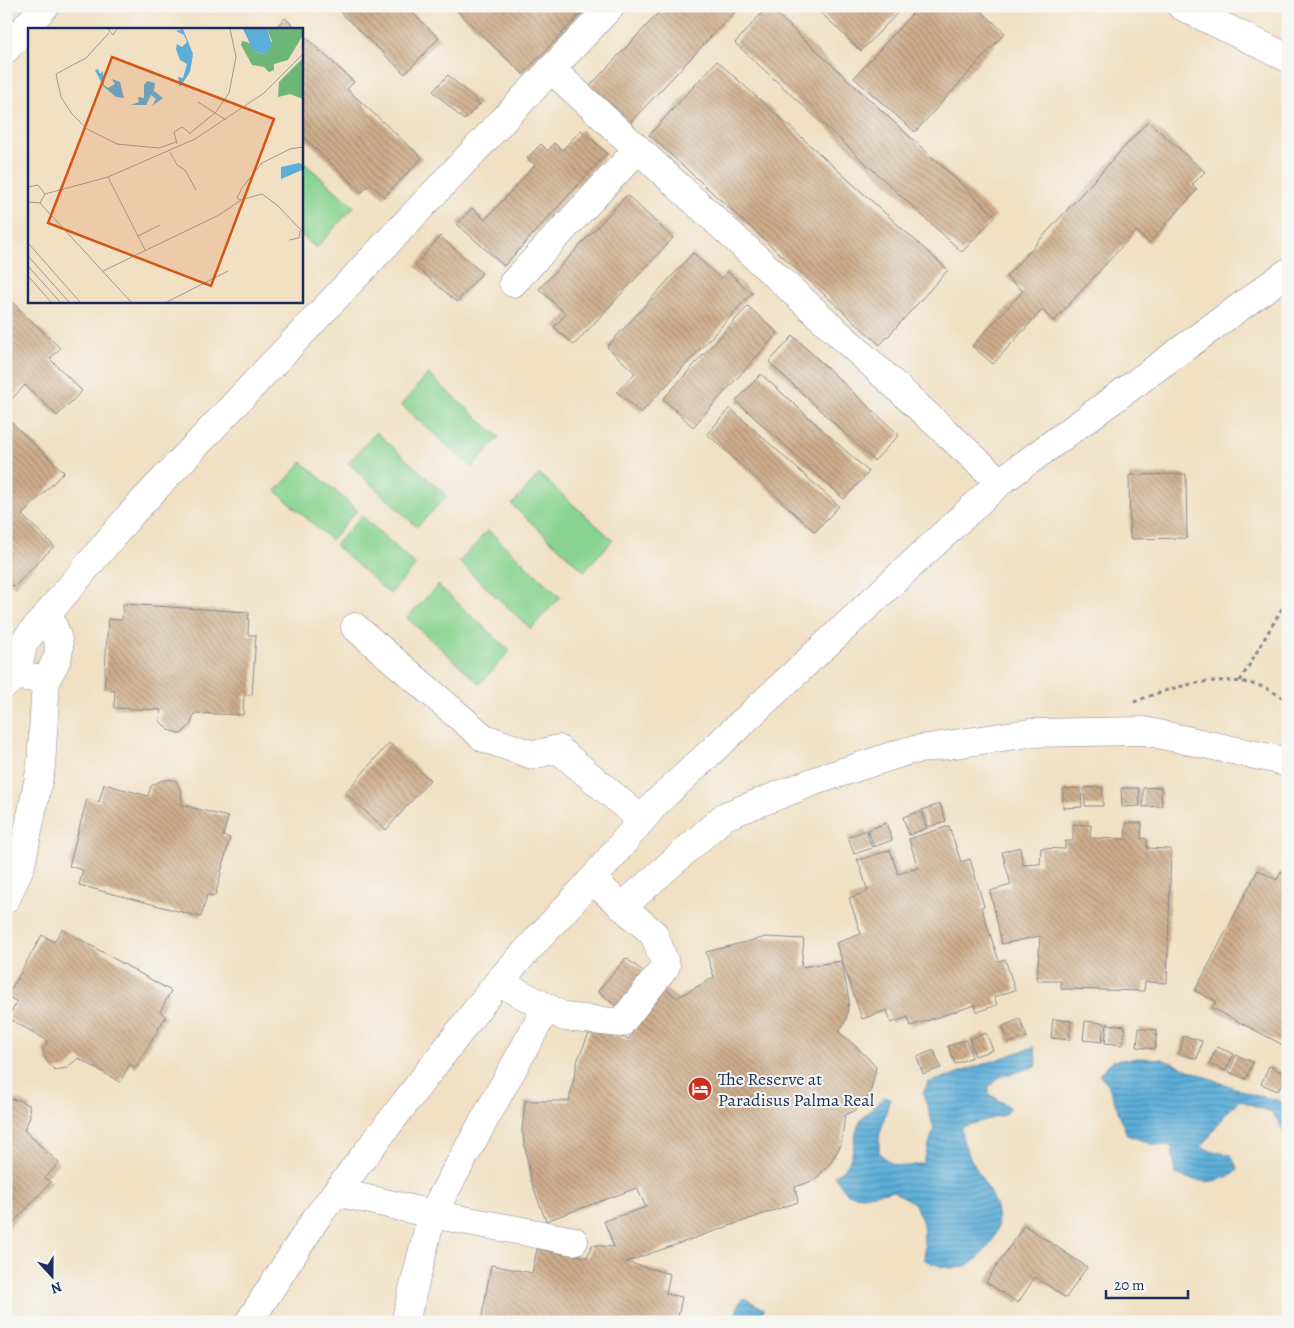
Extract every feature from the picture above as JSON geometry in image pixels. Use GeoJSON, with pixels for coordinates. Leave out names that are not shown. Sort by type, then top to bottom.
{"type":"FeatureCollection","features":[{"type":"Feature","properties":{"kind":"lane"},"geometry":{"type":"LineString","coordinates":[[6,49],[45,6]]}},
{"type":"Feature","properties":{"kind":"lane"},"geometry":{"type":"LineString","coordinates":[[46,679],[11,680],[24,642],[132,513],[611,6]]}},
{"type":"Feature","properties":{"kind":"lane"},"geometry":{"type":"LineString","coordinates":[[1181,6],[1288,58]]}},
{"type":"Feature","properties":{"kind":"lane"},"geometry":{"type":"LineString","coordinates":[[551,69],[1000,482]]}},
{"type":"Feature","properties":{"kind":"lane"},"geometry":{"type":"LineString","coordinates":[[513,283],[638,149]]}},
{"type":"Feature","properties":{"kind":"lane"},"geometry":{"type":"LineString","coordinates":[[249,1322],[317,1216],[498,982],[592,880],[664,796],[1000,482],[1288,272]]}},
{"type":"Feature","properties":{"kind":"lane"},"geometry":{"type":"LineString","coordinates":[[6,899],[21,865],[41,767],[46,679],[58,658],[60,642],[48,614]]}},
{"type":"Feature","properties":{"kind":"lane"},"geometry":{"type":"LineString","coordinates":[[355,627],[484,738],[533,755],[558,750],[642,820]]}},
{"type":"Feature","properties":{"kind":"lane"},"geometry":{"type":"LineString","coordinates":[[622,907],[725,816],[814,781],[906,751],[1029,733],[1144,731],[1279,760],[1288,764]]}},
{"type":"Feature","properties":{"kind":"lane"},"geometry":{"type":"LineString","coordinates":[[498,982],[565,1017],[620,1023],[666,966],[654,934],[592,880]]}},
{"type":"Feature","properties":{"kind":"lane"},"geometry":{"type":"LineString","coordinates":[[405,1322],[432,1214],[547,1008]]}},
{"type":"Feature","properties":{"kind":"lane"},"geometry":{"type":"LineString","coordinates":[[336,1192],[432,1214],[574,1241]]}},
{"type":"Feature","properties":{"kind":"path"},"geometry":{"type":"LineString","coordinates":[[1240,681],[1288,598]]}},
{"type":"Feature","properties":{"kind":"path"},"geometry":{"type":"LineString","coordinates":[[1132,703],[1154,694],[1209,680],[1240,681],[1262,686],[1288,700]]}},
{"type":"Feature","properties":{"kind":"green space"},"geometry":{"type":"Polygon","coordinates":[[[302,161],[354,207],[316,248],[302,236],[302,161]]]}},
{"type":"Feature","properties":{"kind":"green space"},"geometry":{"type":"Polygon","coordinates":[[[428,374],[499,437],[472,467],[401,405],[428,374]]]}},
{"type":"Feature","properties":{"kind":"green space"},"geometry":{"type":"Polygon","coordinates":[[[376,432],[447,496],[417,527],[348,463],[376,432]]]}},
{"type":"Feature","properties":{"kind":"green space"},"geometry":{"type":"Polygon","coordinates":[[[302,462],[357,510],[331,540],[276,491],[302,462]]]}},
{"type":"Feature","properties":{"kind":"green space"},"geometry":{"type":"Polygon","coordinates":[[[539,474],[613,540],[584,571],[512,505],[539,474]]]}},
{"type":"Feature","properties":{"kind":"green space"},"geometry":{"type":"Polygon","coordinates":[[[362,516],[416,565],[390,594],[335,545],[362,516]]]}},
{"type":"Feature","properties":{"kind":"green space"},"geometry":{"type":"Polygon","coordinates":[[[488,530],[560,597],[531,629],[459,562],[488,530]]]}},
{"type":"Feature","properties":{"kind":"green space"},"geometry":{"type":"Polygon","coordinates":[[[438,585],[510,651],[480,684],[407,618],[438,585]]]}},
{"type":"Feature","properties":{"kind":"water"},"geometry":{"type":"Polygon","coordinates":[[[1034,1047],[1037,1066],[1000,1077],[989,1087],[989,1094],[1010,1107],[1004,1115],[961,1127],[964,1144],[990,1192],[996,1208],[998,1224],[992,1241],[972,1263],[959,1268],[938,1266],[925,1260],[923,1223],[914,1203],[892,1191],[863,1196],[848,1194],[834,1176],[842,1170],[851,1158],[860,1122],[884,1097],[890,1098],[879,1137],[879,1152],[890,1162],[899,1166],[923,1163],[934,1129],[923,1093],[928,1083],[1034,1047]]]}},
{"type":"Feature","properties":{"kind":"water"},"geometry":{"type":"Polygon","coordinates":[[[1137,1058],[1162,1059],[1254,1095],[1278,1100],[1288,1108],[1288,1139],[1273,1113],[1239,1100],[1224,1116],[1201,1148],[1231,1155],[1238,1170],[1215,1181],[1200,1181],[1175,1174],[1172,1146],[1152,1144],[1127,1135],[1108,1084],[1099,1074],[1112,1061],[1137,1058]]]}},
{"type":"Feature","properties":{"kind":"water"},"geometry":{"type":"Polygon","coordinates":[[[744,1298],[764,1309],[759,1322],[734,1322],[738,1304],[744,1298]]]}},
{"type":"Feature","properties":{"kind":"building"},"geometry":{"type":"Polygon","coordinates":[[[334,6],[405,6],[439,38],[405,74],[334,6]]]}},
{"type":"Feature","properties":{"kind":"building"},"geometry":{"type":"Polygon","coordinates":[[[452,6],[588,6],[523,74],[452,6]]]}},
{"type":"Feature","properties":{"kind":"building"},"geometry":{"type":"Polygon","coordinates":[[[665,6],[740,6],[626,127],[586,90],[665,6]]]}},
{"type":"Feature","properties":{"kind":"building"},"geometry":{"type":"Polygon","coordinates":[[[768,6],[996,216],[962,252],[735,43],[768,6]]]}},
{"type":"Feature","properties":{"kind":"building"},"geometry":{"type":"Polygon","coordinates":[[[814,6],[904,6],[861,51],[814,6]]]}},
{"type":"Feature","properties":{"kind":"building"},"geometry":{"type":"Polygon","coordinates":[[[919,6],[976,6],[1005,33],[915,132],[854,78],[919,6]]]}},
{"type":"Feature","properties":{"kind":"building"},"geometry":{"type":"Polygon","coordinates":[[[285,18],[295,28],[275,28],[285,18]]]}},
{"type":"Feature","properties":{"kind":"building"},"geometry":{"type":"Polygon","coordinates":[[[302,34],[354,82],[347,89],[422,158],[384,197],[370,184],[362,192],[302,136],[302,34]]]}},
{"type":"Feature","properties":{"kind":"building"},"geometry":{"type":"Polygon","coordinates":[[[717,61],[948,270],[880,345],[649,135],[717,61]]]}},
{"type":"Feature","properties":{"kind":"building"},"geometry":{"type":"Polygon","coordinates":[[[448,75],[480,104],[464,120],[433,91],[448,75]]]}},
{"type":"Feature","properties":{"kind":"building"},"geometry":{"type":"Polygon","coordinates":[[[1148,121],[1205,172],[1192,185],[1197,190],[1149,243],[1136,231],[1054,321],[1042,310],[993,364],[972,346],[1023,291],[1006,277],[1148,121]]]}},
{"type":"Feature","properties":{"kind":"building"},"geometry":{"type":"Polygon","coordinates":[[[581,130],[607,153],[504,266],[457,224],[472,208],[485,220],[535,165],[527,158],[541,144],[548,151],[554,143],[562,150],[581,130]]]}},
{"type":"Feature","properties":{"kind":"building"},"geometry":{"type":"Polygon","coordinates":[[[627,195],[673,238],[574,345],[554,327],[566,314],[539,289],[627,195]]]}},
{"type":"Feature","properties":{"kind":"building"},"geometry":{"type":"Polygon","coordinates":[[[440,236],[482,273],[457,302],[415,266],[440,236]]]}},
{"type":"Feature","properties":{"kind":"building"},"geometry":{"type":"Polygon","coordinates":[[[693,253],[721,279],[727,271],[752,293],[641,413],[617,392],[635,373],[607,347],[693,253]]]}},
{"type":"Feature","properties":{"kind":"building"},"geometry":{"type":"Polygon","coordinates":[[[6,296],[60,348],[50,359],[82,391],[57,416],[25,385],[6,405],[6,296]]]}},
{"type":"Feature","properties":{"kind":"building"},"geometry":{"type":"Polygon","coordinates":[[[748,306],[778,333],[693,427],[663,399],[748,306]]]}},
{"type":"Feature","properties":{"kind":"building"},"geometry":{"type":"Polygon","coordinates":[[[793,336],[899,435],[874,461],[769,362],[793,336]]]}},
{"type":"Feature","properties":{"kind":"building"},"geometry":{"type":"Polygon","coordinates":[[[761,374],[869,472],[844,499],[736,401],[761,374]]]}},
{"type":"Feature","properties":{"kind":"building"},"geometry":{"type":"Polygon","coordinates":[[[730,408],[839,506],[815,532],[707,434],[730,408]]]}},
{"type":"Feature","properties":{"kind":"building"},"geometry":{"type":"Polygon","coordinates":[[[6,417],[64,472],[22,515],[54,546],[14,587],[6,579],[6,417]]]}},
{"type":"Feature","properties":{"kind":"building"},"geometry":{"type":"Polygon","coordinates":[[[1186,474],[1187,538],[1130,539],[1129,475],[1186,474]]]}},
{"type":"Feature","properties":{"kind":"building"},"geometry":{"type":"Polygon","coordinates":[[[123,604],[249,612],[248,635],[256,635],[252,695],[244,695],[243,715],[195,713],[190,726],[181,734],[169,730],[160,721],[161,710],[114,708],[115,690],[104,689],[108,619],[122,620],[123,604]]]}},
{"type":"Feature","properties":{"kind":"building"},"geometry":{"type":"Polygon","coordinates":[[[389,743],[430,780],[386,830],[345,793],[389,743]]]}},
{"type":"Feature","properties":{"kind":"building"},"geometry":{"type":"Polygon","coordinates":[[[162,780],[175,780],[181,790],[182,805],[228,817],[223,836],[230,838],[215,896],[207,895],[201,917],[79,885],[83,870],[69,866],[87,799],[99,802],[104,784],[148,796],[151,786],[162,780]]]}},
{"type":"Feature","properties":{"kind":"building"},"geometry":{"type":"Polygon","coordinates":[[[1103,787],[1103,806],[1085,806],[1084,788],[1103,787]]]}},
{"type":"Feature","properties":{"kind":"building"},"geometry":{"type":"Polygon","coordinates":[[[1161,787],[1162,806],[1143,807],[1143,788],[1161,787]]]}},
{"type":"Feature","properties":{"kind":"building"},"geometry":{"type":"Polygon","coordinates":[[[1081,788],[1082,807],[1063,808],[1063,789],[1081,788]]]}},
{"type":"Feature","properties":{"kind":"building"},"geometry":{"type":"Polygon","coordinates":[[[1121,788],[1139,788],[1140,806],[1122,807],[1121,788]]]}},
{"type":"Feature","properties":{"kind":"building"},"geometry":{"type":"Polygon","coordinates":[[[940,804],[946,821],[929,827],[922,810],[940,804]]]}},
{"type":"Feature","properties":{"kind":"building"},"geometry":{"type":"Polygon","coordinates":[[[920,811],[927,828],[909,835],[903,817],[920,811]]]}},
{"type":"Feature","properties":{"kind":"building"},"geometry":{"type":"Polygon","coordinates":[[[886,823],[892,840],[874,847],[868,830],[886,823]]]}},
{"type":"Feature","properties":{"kind":"building"},"geometry":{"type":"Polygon","coordinates":[[[1126,823],[1142,823],[1141,838],[1147,839],[1147,848],[1171,849],[1167,983],[1145,982],[1144,991],[1061,989],[1061,981],[1037,981],[1040,936],[1002,944],[990,891],[1011,885],[1002,852],[1020,847],[1023,865],[1040,864],[1041,848],[1065,849],[1065,841],[1073,841],[1073,824],[1091,825],[1090,838],[1125,839],[1126,823]]]}},
{"type":"Feature","properties":{"kind":"building"},"geometry":{"type":"Polygon","coordinates":[[[949,826],[961,862],[970,859],[984,906],[981,907],[999,961],[1005,959],[1015,990],[994,997],[997,1005],[977,1012],[975,1005],[911,1026],[908,1017],[891,1023],[887,1010],[862,1019],[836,943],[861,934],[849,898],[868,891],[857,858],[859,860],[890,850],[898,874],[918,868],[909,839],[949,826]]]}},
{"type":"Feature","properties":{"kind":"building"},"geometry":{"type":"Polygon","coordinates":[[[866,830],[872,848],[854,854],[848,837],[866,830]]]}},
{"type":"Feature","properties":{"kind":"building"},"geometry":{"type":"Polygon","coordinates":[[[1258,870],[1277,880],[1281,871],[1288,875],[1287,1047],[1212,1008],[1216,1001],[1195,991],[1258,870]]]}},
{"type":"Feature","properties":{"kind":"building"},"geometry":{"type":"Polygon","coordinates":[[[62,929],[171,991],[160,1012],[166,1016],[136,1068],[130,1064],[120,1082],[78,1058],[67,1068],[55,1070],[47,1062],[43,1050],[48,1041],[8,1018],[17,1002],[7,996],[42,935],[54,942],[62,929]]]}},
{"type":"Feature","properties":{"kind":"building"},"geometry":{"type":"Polygon","coordinates":[[[766,937],[804,939],[801,967],[842,961],[849,1001],[846,1020],[839,1032],[876,1067],[870,1094],[857,1109],[845,1115],[841,1145],[830,1163],[815,1180],[795,1187],[798,1202],[626,1262],[670,1274],[666,1294],[682,1297],[677,1322],[481,1322],[491,1265],[532,1273],[537,1249],[587,1257],[592,1245],[614,1247],[604,1221],[646,1207],[637,1188],[546,1221],[531,1181],[522,1130],[525,1101],[569,1101],[578,1059],[591,1029],[629,1039],[637,1025],[598,991],[626,958],[677,998],[714,977],[706,952],[766,937]]]}},
{"type":"Feature","properties":{"kind":"building"},"geometry":{"type":"Polygon","coordinates":[[[1020,1019],[1027,1037],[1009,1043],[1003,1026],[1020,1019]]]}},
{"type":"Feature","properties":{"kind":"building"},"geometry":{"type":"Polygon","coordinates":[[[1053,1019],[1071,1021],[1069,1040],[1051,1038],[1053,1019]]]}},
{"type":"Feature","properties":{"kind":"building"},"geometry":{"type":"Polygon","coordinates":[[[1085,1021],[1104,1023],[1102,1042],[1083,1040],[1085,1021]]]}},
{"type":"Feature","properties":{"kind":"building"},"geometry":{"type":"Polygon","coordinates":[[[1107,1024],[1125,1026],[1123,1045],[1105,1043],[1107,1024]]]}},
{"type":"Feature","properties":{"kind":"building"},"geometry":{"type":"Polygon","coordinates":[[[1139,1028],[1157,1030],[1155,1049],[1137,1047],[1139,1028]]]}},
{"type":"Feature","properties":{"kind":"building"},"geometry":{"type":"Polygon","coordinates":[[[986,1033],[993,1050],[975,1056],[969,1039],[986,1033]]]}},
{"type":"Feature","properties":{"kind":"building"},"geometry":{"type":"Polygon","coordinates":[[[1184,1036],[1202,1041],[1197,1059],[1179,1054],[1184,1036]]]}},
{"type":"Feature","properties":{"kind":"building"},"geometry":{"type":"Polygon","coordinates":[[[966,1040],[972,1057],[955,1064],[948,1046],[966,1040]]]}},
{"type":"Feature","properties":{"kind":"building"},"geometry":{"type":"Polygon","coordinates":[[[1217,1047],[1234,1054],[1226,1071],[1209,1064],[1217,1047]]]}},
{"type":"Feature","properties":{"kind":"building"},"geometry":{"type":"Polygon","coordinates":[[[934,1050],[941,1068],[923,1074],[917,1057],[934,1050]]]}},
{"type":"Feature","properties":{"kind":"building"},"geometry":{"type":"Polygon","coordinates":[[[1236,1055],[1253,1062],[1246,1079],[1229,1072],[1236,1055]]]}},
{"type":"Feature","properties":{"kind":"building"},"geometry":{"type":"Polygon","coordinates":[[[1269,1066],[1286,1074],[1278,1091],[1261,1084],[1269,1066]]]}},
{"type":"Feature","properties":{"kind":"building"},"geometry":{"type":"Polygon","coordinates":[[[6,1099],[18,1100],[29,1105],[30,1117],[24,1130],[59,1163],[45,1178],[51,1182],[9,1227],[6,1224],[6,1099]]]}},
{"type":"Feature","properties":{"kind":"building"},"geometry":{"type":"Polygon","coordinates":[[[1024,1225],[1087,1267],[1066,1298],[1035,1277],[1018,1303],[986,1282],[1024,1225]]]}},
{"type":"Feature","properties":{"kind":"place","name":"The Reserve at Paradisus Palma Real"},"geometry":{"type":"Point","coordinates":[700,1089]}}]}
